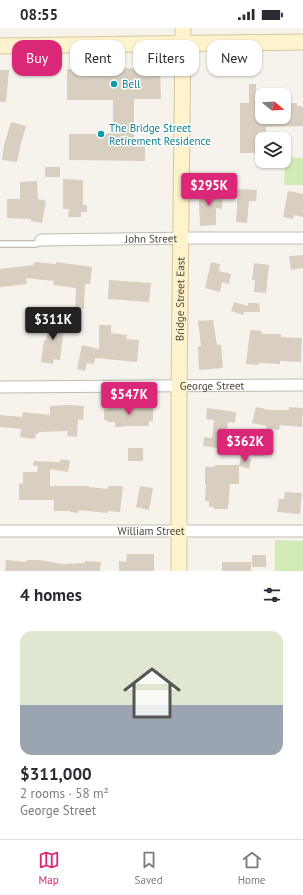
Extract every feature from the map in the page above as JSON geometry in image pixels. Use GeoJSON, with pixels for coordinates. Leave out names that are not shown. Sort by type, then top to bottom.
{"type":"FeatureCollection","features":[{"type":"Feature","properties":{"kind":"street","name":"Bridge Street East"},"geometry":{"type":"LineString","coordinates":[[183,28],[183,40]]}},
{"type":"Feature","properties":{"kind":"street"},"geometry":{"type":"LineString","coordinates":[[199,44],[303,42]]}},
{"type":"Feature","properties":{"kind":"street"},"geometry":{"type":"LineString","coordinates":[[0,46],[133,45]]}},
{"type":"Feature","properties":{"kind":"street","name":"Bridge Street East"},"geometry":{"type":"LineString","coordinates":[[179,571],[179,386],[183,76]]}},
{"type":"Feature","properties":{"kind":"street","name":"John Street"},"geometry":{"type":"LineString","coordinates":[[41,240],[303,238]]}},
{"type":"Feature","properties":{"kind":"street","name":"George Street"},"geometry":{"type":"LineString","coordinates":[[0,386],[303,385]]}},
{"type":"Feature","properties":{"kind":"street","name":"William Street"},"geometry":{"type":"LineString","coordinates":[[0,532],[303,531]]}},
{"type":"Feature","properties":{"kind":"lane","name":"John Street"},"geometry":{"type":"LineString","coordinates":[[0,244],[36,244],[41,240]]}},
{"type":"Feature","properties":{"kind":"green space"},"geometry":{"type":"Polygon","coordinates":[[[291,157],[303,158],[303,185],[284,185],[285,168],[291,168],[291,157]]]}},
{"type":"Feature","properties":{"kind":"green space"},"geometry":{"type":"Polygon","coordinates":[[[275,540],[303,541],[303,571],[275,571],[275,540]]]}},
{"type":"Feature","properties":{"kind":"building"},"geometry":{"type":"Polygon","coordinates":[[[125,68],[133,68],[133,76],[160,76],[161,99],[134,99],[134,140],[145,140],[145,161],[69,160],[69,134],[108,134],[113,129],[113,100],[67,100],[67,69],[70,69],[70,76],[125,76],[125,68]]]}},
{"type":"Feature","properties":{"kind":"building"},"geometry":{"type":"Polygon","coordinates":[[[0,70],[9,70],[6,102],[0,102],[0,70]]]}},
{"type":"Feature","properties":{"kind":"building"},"geometry":{"type":"Polygon","coordinates":[[[249,84],[256,84],[255,124],[291,124],[291,103],[297,103],[297,106],[302,106],[303,108],[303,126],[266,127],[266,132],[255,132],[255,153],[240,153],[240,103],[249,103],[249,84]]]}},
{"type":"Feature","properties":{"kind":"building"},"geometry":{"type":"Polygon","coordinates":[[[11,122],[26,126],[17,162],[2,160],[4,145],[11,122]]]}},
{"type":"Feature","properties":{"kind":"building"},"geometry":{"type":"Polygon","coordinates":[[[45,167],[60,167],[60,177],[45,177],[45,167]]]}},
{"type":"Feature","properties":{"kind":"building"},"geometry":{"type":"Polygon","coordinates":[[[63,179],[83,180],[83,205],[87,205],[87,212],[81,212],[81,217],[68,217],[69,209],[63,209],[63,179]]]}},
{"type":"Feature","properties":{"kind":"building"},"geometry":{"type":"Polygon","coordinates":[[[37,181],[38,199],[46,201],[42,223],[31,221],[31,219],[7,218],[7,199],[20,199],[20,182],[37,181]]]}},
{"type":"Feature","properties":{"kind":"building"},"geometry":{"type":"Polygon","coordinates":[[[238,189],[257,190],[256,201],[249,201],[247,223],[236,222],[238,189]]]}},
{"type":"Feature","properties":{"kind":"building"},"geometry":{"type":"Polygon","coordinates":[[[200,191],[223,193],[222,209],[216,208],[216,225],[200,226],[200,191]]]}},
{"type":"Feature","properties":{"kind":"building"},"geometry":{"type":"Polygon","coordinates":[[[288,191],[303,194],[303,217],[294,215],[293,219],[283,217],[288,191]]]}},
{"type":"Feature","properties":{"kind":"building"},"geometry":{"type":"Polygon","coordinates":[[[303,255],[303,268],[291,270],[289,256],[303,255]]]}},
{"type":"Feature","properties":{"kind":"building"},"geometry":{"type":"Polygon","coordinates":[[[34,262],[56,264],[56,262],[92,267],[90,284],[85,284],[84,309],[75,309],[76,288],[53,285],[54,281],[26,278],[27,284],[0,287],[0,269],[34,265],[34,262]]]}},
{"type":"Feature","properties":{"kind":"building"},"geometry":{"type":"Polygon","coordinates":[[[211,262],[220,264],[219,271],[231,274],[229,284],[222,282],[220,292],[205,288],[211,262]]]}},
{"type":"Feature","properties":{"kind":"building"},"geometry":{"type":"Polygon","coordinates":[[[254,263],[269,265],[266,293],[254,292],[255,280],[252,280],[254,263]]]}},
{"type":"Feature","properties":{"kind":"building"},"geometry":{"type":"Polygon","coordinates":[[[109,280],[151,283],[149,302],[108,299],[109,280]]]}},
{"type":"Feature","properties":{"kind":"building"},"geometry":{"type":"Polygon","coordinates":[[[234,302],[248,306],[248,303],[259,303],[260,312],[244,312],[243,315],[231,311],[234,302]]]}},
{"type":"Feature","properties":{"kind":"building"},"geometry":{"type":"Polygon","coordinates":[[[57,314],[59,328],[64,329],[60,360],[54,359],[53,364],[41,362],[44,340],[46,340],[48,327],[46,315],[57,314]]]}},
{"type":"Feature","properties":{"kind":"building"},"geometry":{"type":"Polygon","coordinates":[[[213,320],[217,345],[221,345],[223,368],[199,370],[198,347],[201,346],[198,321],[213,320]]]}},
{"type":"Feature","properties":{"kind":"building"},"geometry":{"type":"Polygon","coordinates":[[[99,325],[111,325],[111,333],[127,335],[126,339],[139,340],[137,362],[95,358],[94,364],[87,363],[85,371],[77,369],[82,345],[99,349],[99,325]]]}},
{"type":"Feature","properties":{"kind":"building"},"geometry":{"type":"Polygon","coordinates":[[[250,330],[262,331],[262,334],[281,334],[281,337],[302,338],[301,362],[280,361],[280,364],[246,364],[250,330]]]}},
{"type":"Feature","properties":{"kind":"building"},"geometry":{"type":"Polygon","coordinates":[[[50,406],[84,406],[83,420],[78,419],[77,437],[67,436],[68,431],[39,432],[36,434],[35,439],[20,437],[21,429],[0,427],[0,415],[22,417],[23,412],[50,415],[50,406]]]}},
{"type":"Feature","properties":{"kind":"building"},"geometry":{"type":"Polygon","coordinates":[[[107,406],[153,406],[153,421],[149,421],[149,426],[115,427],[115,422],[107,422],[107,420],[104,420],[104,409],[107,409],[107,406]]]}},
{"type":"Feature","properties":{"kind":"building"},"geometry":{"type":"Polygon","coordinates":[[[256,407],[270,410],[289,410],[289,407],[303,408],[302,427],[280,425],[279,430],[267,429],[267,426],[252,423],[256,407]]]}},
{"type":"Feature","properties":{"kind":"building"},"geometry":{"type":"Polygon","coordinates":[[[207,408],[236,412],[235,423],[228,422],[224,449],[203,446],[204,437],[212,438],[214,420],[206,419],[207,408]]]}},
{"type":"Feature","properties":{"kind":"building"},"geometry":{"type":"Polygon","coordinates":[[[263,441],[264,456],[253,456],[252,442],[263,441]]]}},
{"type":"Feature","properties":{"kind":"building"},"geometry":{"type":"Polygon","coordinates":[[[128,448],[143,448],[143,461],[128,461],[128,448]]]}},
{"type":"Feature","properties":{"kind":"building"},"geometry":{"type":"Polygon","coordinates":[[[241,457],[251,459],[249,469],[239,466],[241,457]]]}},
{"type":"Feature","properties":{"kind":"building"},"geometry":{"type":"Polygon","coordinates":[[[61,459],[70,461],[68,472],[50,469],[50,486],[89,486],[108,489],[108,486],[123,486],[120,512],[108,511],[107,513],[79,510],[78,513],[70,511],[54,511],[54,500],[19,500],[19,483],[23,484],[23,472],[37,472],[38,466],[33,466],[34,461],[60,462],[61,459]]]}},
{"type":"Feature","properties":{"kind":"building"},"geometry":{"type":"Polygon","coordinates":[[[215,465],[239,465],[239,484],[230,484],[228,509],[214,509],[214,507],[209,507],[209,501],[205,501],[205,467],[215,467],[215,465]]]}},
{"type":"Feature","properties":{"kind":"building"},"geometry":{"type":"Polygon","coordinates":[[[140,486],[153,488],[149,510],[136,507],[140,486]]]}},
{"type":"Feature","properties":{"kind":"building"},"geometry":{"type":"Polygon","coordinates":[[[285,492],[302,493],[300,514],[277,512],[279,499],[284,499],[285,492]]]}},
{"type":"Feature","properties":{"kind":"building"},"geometry":{"type":"Polygon","coordinates":[[[127,554],[154,554],[154,571],[119,571],[119,561],[126,562],[127,554]]]}},
{"type":"Feature","properties":{"kind":"building"},"geometry":{"type":"Polygon","coordinates":[[[252,555],[266,555],[266,567],[252,567],[252,555]]]}},
{"type":"Feature","properties":{"kind":"building"},"geometry":{"type":"Polygon","coordinates":[[[6,560],[26,562],[27,560],[40,560],[62,564],[85,563],[85,561],[101,562],[100,571],[5,571],[6,560]]]}},
{"type":"Feature","properties":{"kind":"building"},"geometry":{"type":"Polygon","coordinates":[[[222,562],[251,562],[251,571],[222,571],[222,562]]]}},
{"type":"Feature","properties":{"kind":"place","name":"Bell"},"geometry":{"type":"Point","coordinates":[114,84]}},
{"type":"Feature","properties":{"kind":"place","name":"The Bridge Street Retirement Residence"},"geometry":{"type":"Point","coordinates":[101,134]}}]}
